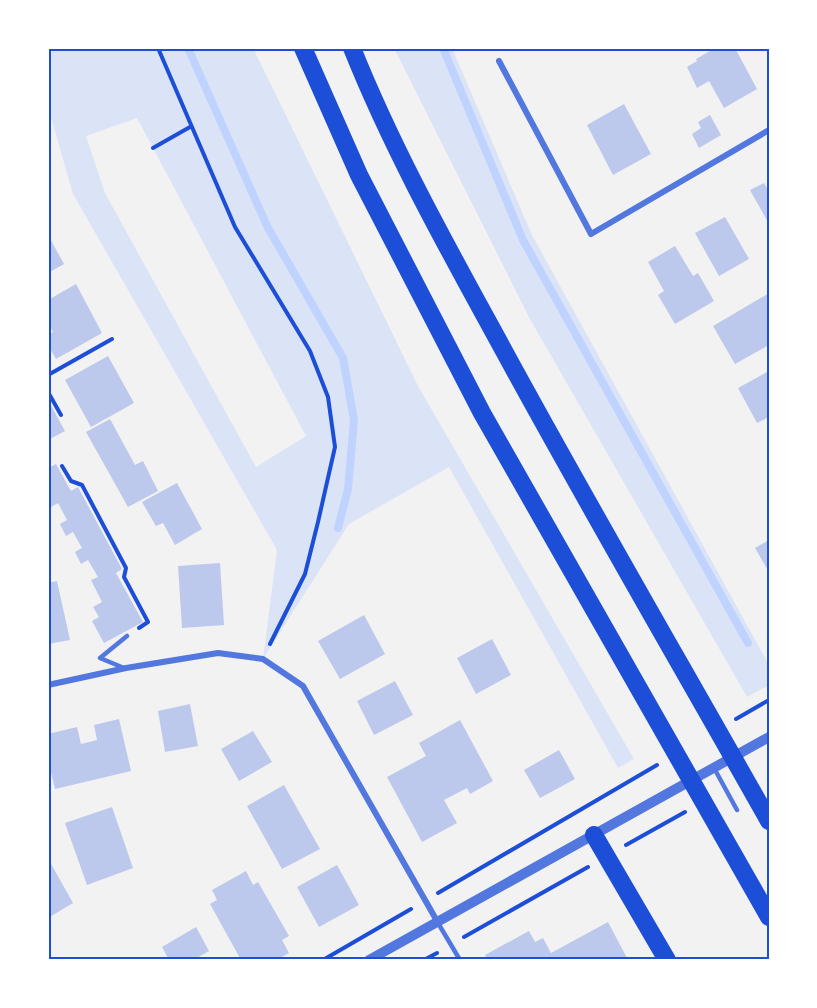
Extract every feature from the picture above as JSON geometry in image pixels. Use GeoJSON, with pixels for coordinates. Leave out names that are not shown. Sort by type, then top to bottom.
{"type":"FeatureCollection","features":[{"type":"Feature","properties":{"kind":"highway"},"geometry":{"type":"LineString","coordinates":[[303,48],[359,175],[482,413],[769,917]]}},
{"type":"Feature","properties":{"kind":"highway"},"geometry":{"type":"LineString","coordinates":[[352,48],[399,154],[437,230],[692,688],[769,821]]}},
{"type":"Feature","properties":{"kind":"highway"},"geometry":{"type":"LineString","coordinates":[[594,835],[667,960]]}},
{"type":"Feature","properties":{"kind":"street"},"geometry":{"type":"LineString","coordinates":[[499,61],[591,234],[769,130]]}},
{"type":"Feature","properties":{"kind":"street"},"geometry":{"type":"LineString","coordinates":[[48,685],[126,668],[218,653],[263,658],[303,686],[437,921]]}},
{"type":"Feature","properties":{"kind":"street"},"geometry":{"type":"LineString","coordinates":[[369,960],[769,737]]}},
{"type":"Feature","properties":{"kind":"lane"},"geometry":{"type":"LineString","coordinates":[[126,668],[100,658],[127,636]]}},
{"type":"Feature","properties":{"kind":"lane"},"geometry":{"type":"LineString","coordinates":[[714,768],[736,810]]}},
{"type":"Feature","properties":{"kind":"lane"},"geometry":{"type":"LineString","coordinates":[[437,921],[460,960]]}},
{"type":"Feature","properties":{"kind":"path"},"geometry":{"type":"LineString","coordinates":[[158,48],[190,127],[235,227],[310,351],[328,397],[335,447],[305,574],[263,658]]}},
{"type":"Feature","properties":{"kind":"path"},"geometry":{"type":"LineString","coordinates":[[153,148],[190,127]]}},
{"type":"Feature","properties":{"kind":"path"},"geometry":{"type":"LineString","coordinates":[[48,375],[112,339]]}},
{"type":"Feature","properties":{"kind":"path"},"geometry":{"type":"LineString","coordinates":[[48,392],[61,415]]}},
{"type":"Feature","properties":{"kind":"path"},"geometry":{"type":"LineString","coordinates":[[62,466],[71,481],[82,485],[126,568],[124,577],[148,622],[127,636]]}},
{"type":"Feature","properties":{"kind":"path"},"geometry":{"type":"LineString","coordinates":[[729,723],[769,700]]}},
{"type":"Feature","properties":{"kind":"path"},"geometry":{"type":"LineString","coordinates":[[323,960],[658,765]]}},
{"type":"Feature","properties":{"kind":"shaded area"},"geometry":{"type":"Polygon","coordinates":[[[48,48],[253,48],[418,386],[634,759],[618,768],[449,467],[349,524],[263,659],[277,550],[73,194],[48,107],[48,48]],[[137,118],[86,136],[105,193],[256,467],[306,436],[137,118]]]}},
{"type":"Feature","properties":{"kind":"shaded area"},"geometry":{"type":"Polygon","coordinates":[[[394,48],[452,48],[532,235],[769,665],[769,685],[747,697],[530,319],[394,48]]]}},
{"type":"Feature","properties":{"kind":"building"},"geometry":{"type":"Polygon","coordinates":[[[715,48],[735,48],[757,89],[724,108],[709,81],[697,88],[687,67],[715,48]]]}},
{"type":"Feature","properties":{"kind":"building"},"geometry":{"type":"Polygon","coordinates":[[[624,104],[651,154],[613,175],[587,125],[624,104]]]}},
{"type":"Feature","properties":{"kind":"building"},"geometry":{"type":"Polygon","coordinates":[[[710,115],[721,135],[699,148],[692,134],[701,128],[698,122],[710,115]]]}},
{"type":"Feature","properties":{"kind":"building"},"geometry":{"type":"Polygon","coordinates":[[[764,183],[769,192],[769,224],[750,190],[764,183]]]}},
{"type":"Feature","properties":{"kind":"building"},"geometry":{"type":"Polygon","coordinates":[[[725,217],[749,259],[719,276],[695,233],[725,217]]]}},
{"type":"Feature","properties":{"kind":"building"},"geometry":{"type":"Polygon","coordinates":[[[48,235],[64,264],[48,273],[48,235]]]}},
{"type":"Feature","properties":{"kind":"building"},"geometry":{"type":"Polygon","coordinates":[[[675,246],[693,276],[698,273],[714,301],[675,324],[658,295],[664,291],[648,262],[675,246]]]}},
{"type":"Feature","properties":{"kind":"building"},"geometry":{"type":"Polygon","coordinates":[[[76,284],[102,333],[56,359],[48,345],[48,335],[53,332],[48,323],[48,300],[76,284]]]}},
{"type":"Feature","properties":{"kind":"building"},"geometry":{"type":"Polygon","coordinates":[[[769,293],[769,345],[735,364],[713,326],[769,293]]]}},
{"type":"Feature","properties":{"kind":"building"},"geometry":{"type":"Polygon","coordinates":[[[108,356],[134,403],[91,427],[65,380],[108,356]]]}},
{"type":"Feature","properties":{"kind":"building"},"geometry":{"type":"Polygon","coordinates":[[[769,371],[769,417],[757,423],[738,388],[769,371]]]}},
{"type":"Feature","properties":{"kind":"building"},"geometry":{"type":"Polygon","coordinates":[[[48,400],[65,431],[48,440],[48,400]]]}},
{"type":"Feature","properties":{"kind":"building"},"geometry":{"type":"Polygon","coordinates":[[[110,419],[135,465],[143,461],[158,491],[128,507],[86,432],[110,419]]]}},
{"type":"Feature","properties":{"kind":"building"},"geometry":{"type":"Polygon","coordinates":[[[56,464],[71,491],[78,487],[122,569],[116,573],[143,622],[104,643],[92,621],[99,617],[93,607],[102,602],[91,580],[98,577],[88,560],[81,564],[75,552],[82,548],[73,532],[66,536],[60,524],[67,520],[58,503],[51,507],[48,501],[48,468],[56,464]]]}},
{"type":"Feature","properties":{"kind":"building"},"geometry":{"type":"Polygon","coordinates":[[[177,483],[202,529],[175,545],[163,523],[156,526],[142,502],[177,483]]]}},
{"type":"Feature","properties":{"kind":"building"},"geometry":{"type":"Polygon","coordinates":[[[769,540],[769,572],[755,548],[769,540]]]}},
{"type":"Feature","properties":{"kind":"building"},"geometry":{"type":"Polygon","coordinates":[[[220,563],[224,625],[182,628],[178,566],[220,563]]]}},
{"type":"Feature","properties":{"kind":"building"},"geometry":{"type":"Polygon","coordinates":[[[57,581],[70,640],[48,644],[48,583],[57,581]]]}},
{"type":"Feature","properties":{"kind":"building"},"geometry":{"type":"Polygon","coordinates":[[[364,615],[385,654],[340,679],[318,641],[364,615]]]}},
{"type":"Feature","properties":{"kind":"building"},"geometry":{"type":"Polygon","coordinates":[[[492,639],[511,675],[476,694],[457,658],[492,639]]]}},
{"type":"Feature","properties":{"kind":"building"},"geometry":{"type":"Polygon","coordinates":[[[395,681],[413,715],[374,735],[357,701],[395,681]]]}},
{"type":"Feature","properties":{"kind":"building"},"geometry":{"type":"Polygon","coordinates":[[[190,704],[198,746],[165,752],[158,711],[190,704]]]}},
{"type":"Feature","properties":{"kind":"building"},"geometry":{"type":"Polygon","coordinates":[[[119,719],[131,771],[55,789],[48,760],[48,734],[77,727],[81,744],[97,740],[94,725],[119,719]]]}},
{"type":"Feature","properties":{"kind":"building"},"geometry":{"type":"Polygon","coordinates":[[[460,720],[493,781],[470,794],[467,788],[444,800],[457,823],[422,842],[387,777],[426,756],[419,743],[460,720]]]}},
{"type":"Feature","properties":{"kind":"building"},"geometry":{"type":"Polygon","coordinates":[[[253,731],[272,762],[239,781],[221,749],[253,731]]]}},
{"type":"Feature","properties":{"kind":"building"},"geometry":{"type":"Polygon","coordinates":[[[559,750],[575,779],[540,798],[524,770],[559,750]]]}},
{"type":"Feature","properties":{"kind":"building"},"geometry":{"type":"Polygon","coordinates":[[[284,785],[320,849],[282,869],[247,806],[284,785]]]}},
{"type":"Feature","properties":{"kind":"building"},"geometry":{"type":"Polygon","coordinates":[[[112,807],[133,868],[87,885],[65,823],[112,807]]]}},
{"type":"Feature","properties":{"kind":"building"},"geometry":{"type":"Polygon","coordinates":[[[50,862],[73,903],[48,918],[48,863],[50,862]]]}},
{"type":"Feature","properties":{"kind":"building"},"geometry":{"type":"Polygon","coordinates":[[[337,865],[359,905],[319,927],[297,887],[337,865]]]}},
{"type":"Feature","properties":{"kind":"building"},"geometry":{"type":"Polygon","coordinates":[[[246,871],[253,885],[258,882],[289,936],[282,940],[289,953],[277,960],[241,960],[210,904],[217,900],[212,890],[246,871]]]}},
{"type":"Feature","properties":{"kind":"building"},"geometry":{"type":"Polygon","coordinates":[[[608,922],[627,958],[623,960],[487,960],[485,955],[529,931],[535,942],[543,938],[551,953],[608,922]]]}},
{"type":"Feature","properties":{"kind":"building"},"geometry":{"type":"Polygon","coordinates":[[[196,927],[209,951],[193,960],[169,960],[162,947],[196,927]]]}},
{"type":"Feature","properties":{"kind":"waterway"},"geometry":{"type":"LineString","coordinates":[[188,48],[267,226],[343,358],[354,420],[348,489],[338,528]]}},
{"type":"Feature","properties":{"kind":"waterway"},"geometry":{"type":"LineString","coordinates":[[443,48],[523,240],[748,643]]}}]}
